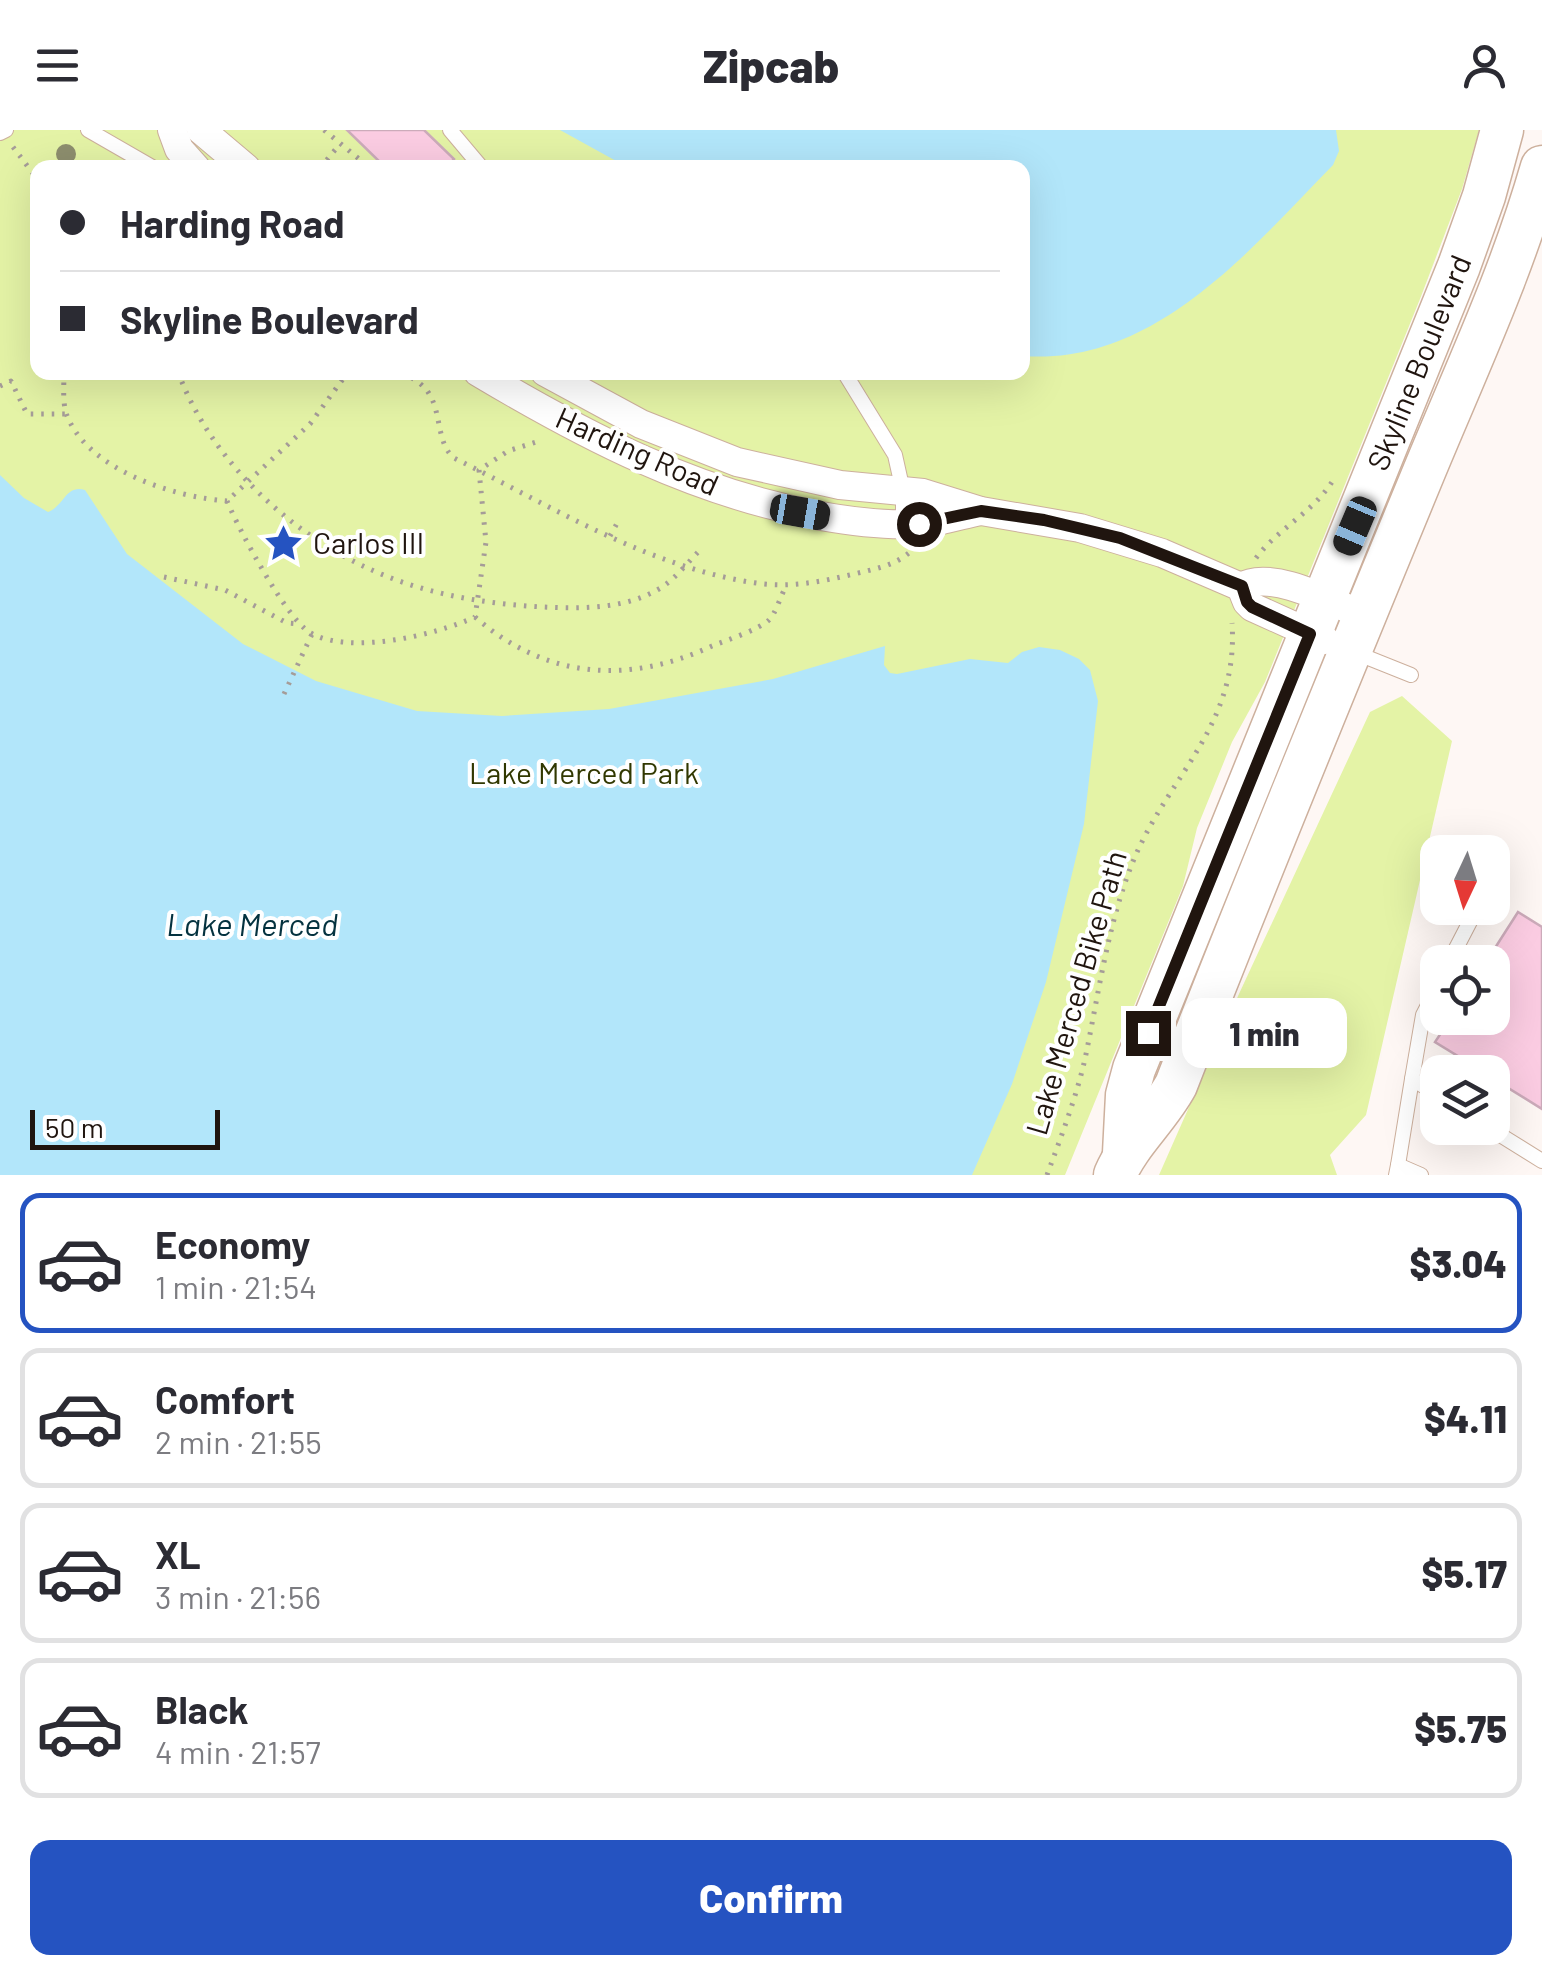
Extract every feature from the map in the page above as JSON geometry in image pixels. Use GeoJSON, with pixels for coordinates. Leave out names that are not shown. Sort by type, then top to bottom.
{"type":"FeatureCollection","features":[{"type":"Feature","properties":{"kind":"main road","name":"Skyline Boulevard"},"geometry":{"type":"LineString","coordinates":[[1120,1164],[1127,1095],[1134,1069],[1470,237],[1502,130]]}},
{"type":"Feature","properties":{"kind":"main road","name":"Skyline Boulevard"},"geometry":{"type":"LineString","coordinates":[[1120,1164],[1162,1110],[1176,1085],[1257,876],[1505,283],[1542,167]]}},
{"type":"Feature","properties":{"kind":"main road"},"geometry":{"type":"LineString","coordinates":[[1423,475],[1542,256]]}},
{"type":"Feature","properties":{"kind":"street"},"geometry":{"type":"LineString","coordinates":[[172,130],[179,149],[189,160]]}},
{"type":"Feature","properties":{"kind":"street"},"geometry":{"type":"LineString","coordinates":[[201,130],[237,160]]}},
{"type":"Feature","properties":{"kind":"street","name":"Harding Road"},"geometry":{"type":"LineString","coordinates":[[499,380],[567,424],[626,455],[726,494],[814,514],[914,524],[981,511]]}},
{"type":"Feature","properties":{"kind":"street","name":"Harding Road"},"geometry":{"type":"LineString","coordinates":[[559,380],[641,424],[736,462],[807,479],[924,493],[981,511],[1044,520],[1120,538],[1262,580],[1317,617],[1358,634]]}},
{"type":"Feature","properties":{"kind":"lane"},"geometry":{"type":"LineString","coordinates":[[88,130],[140,160]]}},
{"type":"Feature","properties":{"kind":"lane"},"geometry":{"type":"LineString","coordinates":[[450,130],[475,160]]}},
{"type":"Feature","properties":{"kind":"lane"},"geometry":{"type":"LineString","coordinates":[[849,380],[895,455],[914,524]]}},
{"type":"Feature","properties":{"kind":"lane"},"geometry":{"type":"LineString","coordinates":[[1358,634],[1411,675]]}},
{"type":"Feature","properties":{"kind":"lane"},"geometry":{"type":"LineString","coordinates":[[1420,1032],[1397,1170],[1421,1175]]}},
{"type":"Feature","properties":{"kind":"lane"},"geometry":{"type":"LineString","coordinates":[[1412,1078],[1420,1083]]}},
{"type":"Feature","properties":{"kind":"lane"},"geometry":{"type":"LineString","coordinates":[[1510,1141],[1542,1162]]}},
{"type":"Feature","properties":{"kind":"path"},"geometry":{"type":"LineString","coordinates":[[324,130],[360,160]]}},
{"type":"Feature","properties":{"kind":"path"},"geometry":{"type":"LineString","coordinates":[[3,131],[30,171]]}},
{"type":"Feature","properties":{"kind":"path"},"geometry":{"type":"LineString","coordinates":[[327,160],[340,144]]}},
{"type":"Feature","properties":{"kind":"path"},"geometry":{"type":"LineString","coordinates":[[64,380],[66,414],[80,441],[132,475],[171,492],[226,501]]}},
{"type":"Feature","properties":{"kind":"path"},"geometry":{"type":"LineString","coordinates":[[182,380],[202,420],[248,481],[310,534],[386,577],[477,602],[569,608],[604,606],[639,598],[663,586],[700,550]]}},
{"type":"Feature","properties":{"kind":"path"},"geometry":{"type":"LineString","coordinates":[[226,501],[310,424],[342,380]]}},
{"type":"Feature","properties":{"kind":"path"},"geometry":{"type":"LineString","coordinates":[[414,380],[426,388],[434,403],[446,452],[610,536],[685,565],[731,578],[786,585],[814,583],[896,562],[915,546],[914,524]]}},
{"type":"Feature","properties":{"kind":"path"},"geometry":{"type":"LineString","coordinates":[[0,386],[11,381],[27,414],[66,414]]}},
{"type":"Feature","properties":{"kind":"path"},"geometry":{"type":"LineString","coordinates":[[479,470],[508,451],[559,434],[567,424]]}},
{"type":"Feature","properties":{"kind":"path"},"geometry":{"type":"LineString","coordinates":[[1246,576],[1271,541],[1325,494],[1340,464]]}},
{"type":"Feature","properties":{"kind":"path"},"geometry":{"type":"LineString","coordinates":[[475,617],[486,542],[479,470]]}},
{"type":"Feature","properties":{"kind":"path"},"geometry":{"type":"LineString","coordinates":[[226,501],[240,533],[300,624],[312,634],[338,642],[392,640],[445,631],[475,617]]}},
{"type":"Feature","properties":{"kind":"path"},"geometry":{"type":"LineString","coordinates":[[610,536],[620,518]]}},
{"type":"Feature","properties":{"kind":"path"},"geometry":{"type":"LineString","coordinates":[[164,577],[225,590],[286,623],[300,624]]}},
{"type":"Feature","properties":{"kind":"path"},"geometry":{"type":"LineString","coordinates":[[475,617],[498,638],[528,654],[592,671],[634,670],[692,656],[770,620],[786,585]]}},
{"type":"Feature","properties":{"kind":"path","name":"Lake Merced Bike Path"},"geometry":{"type":"LineString","coordinates":[[1046,1175],[1084,1064],[1108,946],[1134,858],[1194,758],[1230,681],[1231,618]]}},
{"type":"Feature","properties":{"kind":"path"},"geometry":{"type":"LineString","coordinates":[[284,694],[312,634]]}},
{"type":"Feature","properties":{"kind":"green space","name":"Lake Merced Park"},"geometry":{"type":"Polygon","coordinates":[[[0,130],[1479,130],[1462,189],[1420,299],[1265,682],[1232,742],[1197,828],[1183,886],[1065,1175],[0,1175],[0,130]]]}},
{"type":"Feature","properties":{"kind":"green space"},"geometry":{"type":"Polygon","coordinates":[[[1402,696],[1452,741],[1430,835],[1420,835],[1420,880],[1366,1115],[1330,1155],[1337,1175],[1159,1175],[1238,996],[1370,712],[1402,696]]]}},
{"type":"Feature","properties":{"kind":"water"},"geometry":{"type":"Polygon","coordinates":[[[560,130],[1336,130],[1339,151],[1333,165],[1268,233],[1196,297],[1157,323],[1115,342],[1070,354],[1030,356],[1030,160],[614,160],[560,130]]]}},
{"type":"Feature","properties":{"kind":"water","name":"Lake Merced"},"geometry":{"type":"Polygon","coordinates":[[[0,475],[24,498],[48,512],[73,490],[85,490],[127,554],[243,644],[316,681],[417,711],[502,716],[609,709],[773,679],[885,646],[884,665],[890,673],[897,674],[970,659],[1008,663],[1022,652],[1039,647],[1060,650],[1079,659],[1090,670],[1098,701],[1084,824],[1046,982],[1012,1084],[972,1175],[0,1175],[0,475]]]}},
{"type":"Feature","properties":{"kind":"building"},"geometry":{"type":"Polygon","coordinates":[[[347,130],[424,130],[454,159],[453,160],[378,160],[347,130]]]}},
{"type":"Feature","properties":{"kind":"building"},"geometry":{"type":"Polygon","coordinates":[[[1518,912],[1542,927],[1542,1109],[1510,1089],[1510,1055],[1456,1055],[1435,1042],[1440,1035],[1510,1035],[1510,945],[1497,945],[1518,912]]]}},
{"type":"Feature","properties":{"kind":"place","name":"Carlos III"},"geometry":{"type":"Point","coordinates":[283,544]}},
{"type":"Feature","properties":{"kind":"route"},"geometry":{"type":"LineString","coordinates":[[919,524],[981,511],[1044,520],[1120,538],[1242,586],[1252,607],[1310,634],[1148,1033]]}}]}
